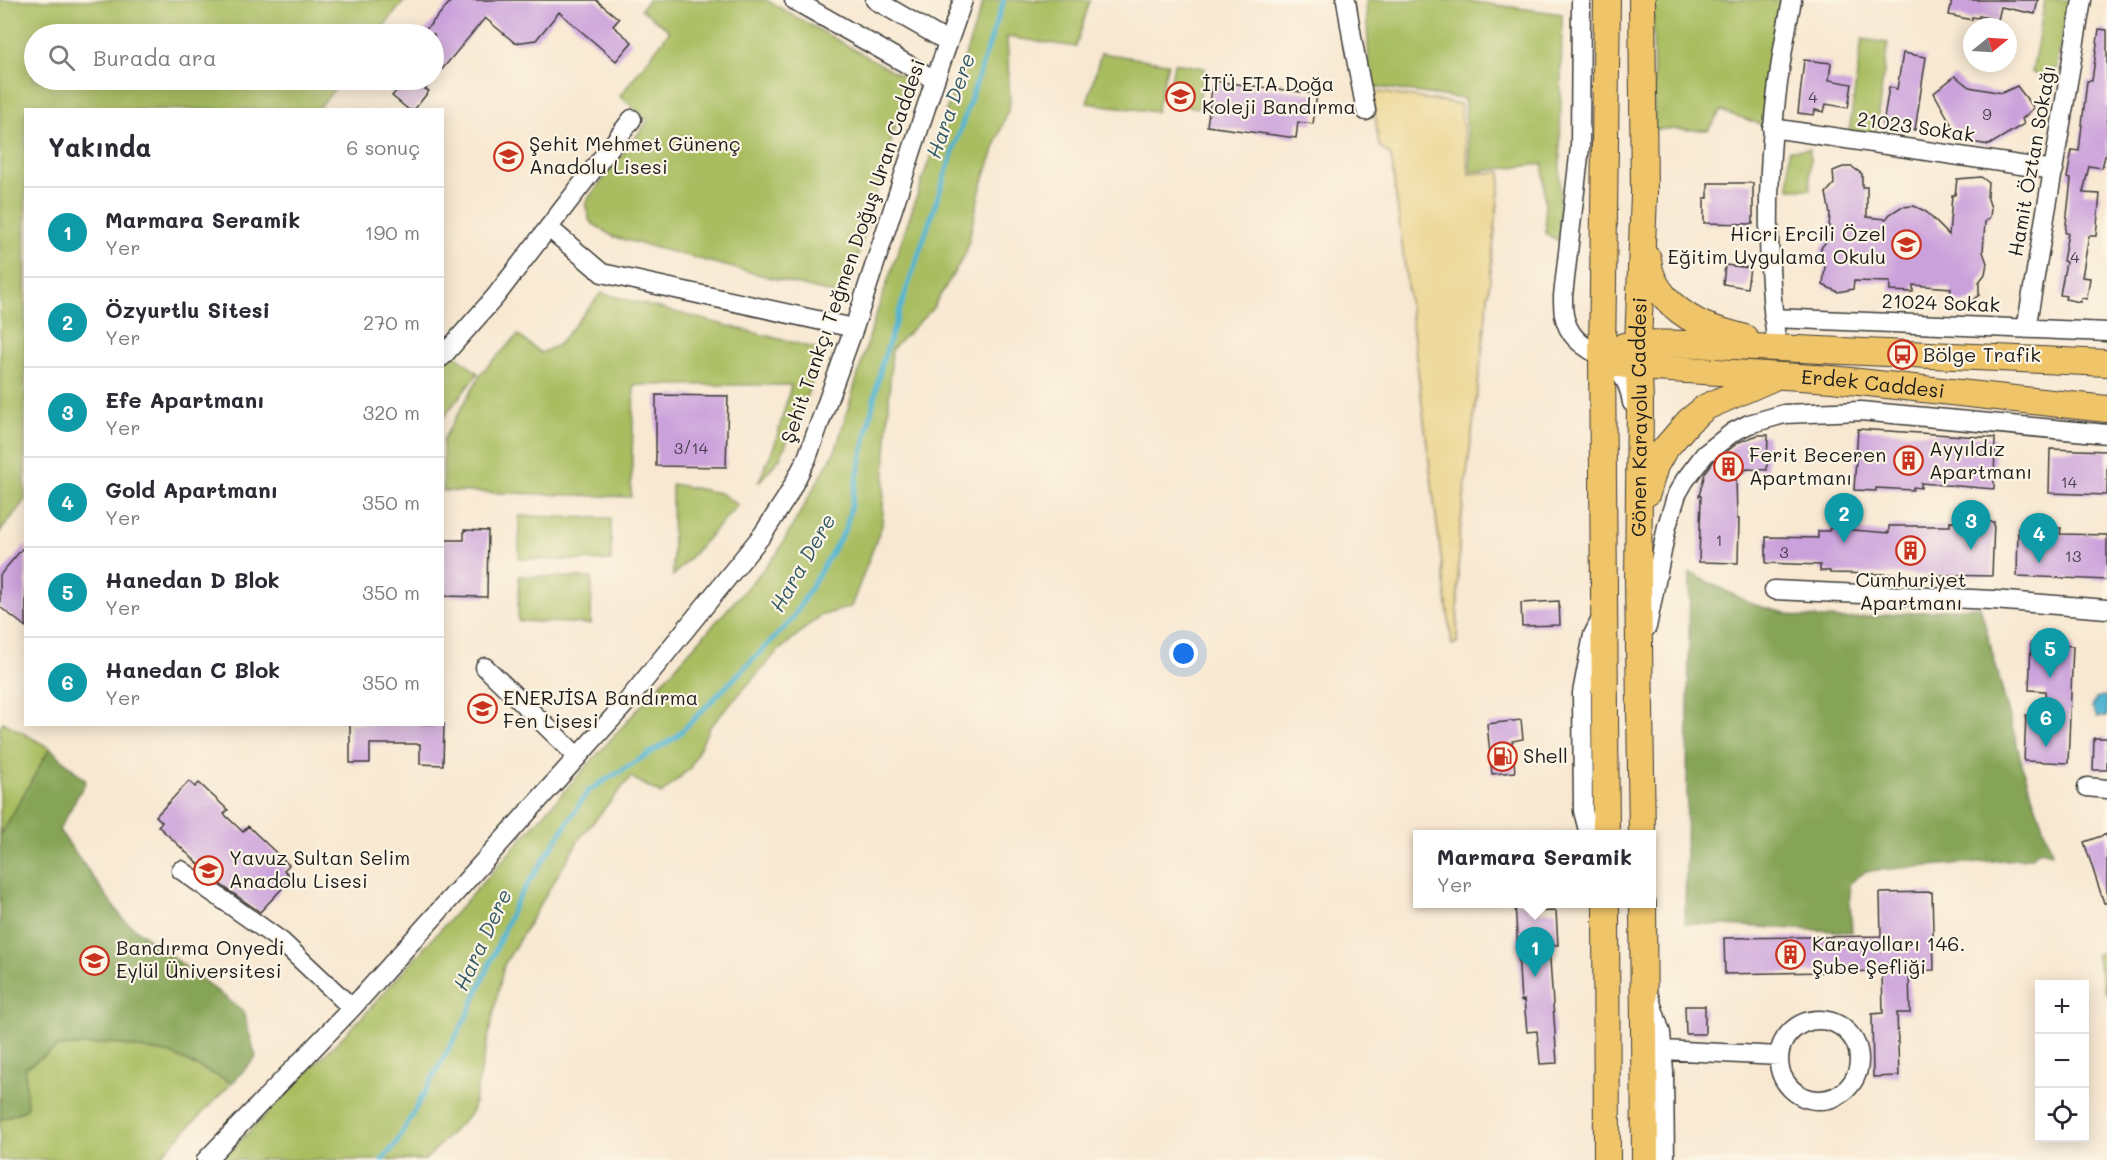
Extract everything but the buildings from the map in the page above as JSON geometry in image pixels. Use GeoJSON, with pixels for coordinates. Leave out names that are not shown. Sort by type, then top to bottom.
{"type":"FeatureCollection","features":[{"type":"Feature","properties":{"kind":"highway","name":"Gönen Karayolu Caddesi"},"geometry":{"type":"LineString","coordinates":[[1606,830],[1602,355],[1607,0]]}},
{"type":"Feature","properties":{"kind":"highway","name":"Gönen Karayolu Caddesi"},"geometry":{"type":"LineString","coordinates":[[1642,0],[1644,195],[1638,355],[1638,582],[1642,830]]}},
{"type":"Feature","properties":{"kind":"highway"},"geometry":{"type":"LineString","coordinates":[[1644,195],[1648,269],[1657,288],[1676,308],[1700,324],[1777,348]]}},
{"type":"Feature","properties":{"kind":"highway","name":"Erdek Caddesi"},"geometry":{"type":"LineString","coordinates":[[1638,355],[1777,348],[2107,363]]}},
{"type":"Feature","properties":{"kind":"highway"},"geometry":{"type":"LineString","coordinates":[[1602,355],[1619,364],[1638,355]]}},
{"type":"Feature","properties":{"kind":"highway","name":"Erdek Caddesi"},"geometry":{"type":"LineString","coordinates":[[1638,355],[1777,376],[1832,379],[2107,409]]}},
{"type":"Feature","properties":{"kind":"highway"},"geometry":{"type":"LineString","coordinates":[[1639,535],[1645,499],[1655,466],[1664,450],[1682,429],[1706,407],[1777,376]]}},
{"type":"Feature","properties":{"kind":"highway"},"geometry":{"type":"LineString","coordinates":[[1606,908],[1607,1160]]}},
{"type":"Feature","properties":{"kind":"highway"},"geometry":{"type":"LineString","coordinates":[[1643,908],[1645,1160]]}},
{"type":"Feature","properties":{"kind":"street"},"geometry":{"type":"LineString","coordinates":[[794,0],[935,80]]}},
{"type":"Feature","properties":{"kind":"street"},"geometry":{"type":"LineString","coordinates":[[876,0],[948,42]]}},
{"type":"Feature","properties":{"kind":"street","name":"Şehit Tankçı Teğmen Doğuş Uran Caddesi"},"geometry":{"type":"LineString","coordinates":[[206,1160],[352,1008],[626,704],[762,534],[787,497],[807,458],[854,328],[963,0]]}},
{"type":"Feature","properties":{"kind":"street"},"geometry":{"type":"LineString","coordinates":[[1347,0],[1366,111]]}},
{"type":"Feature","properties":{"kind":"street"},"geometry":{"type":"LineString","coordinates":[[1581,0],[1580,147],[1563,306],[1567,323],[1578,341],[1588,349],[1602,355],[1618,368],[1626,379],[1631,399],[1638,582]]}},
{"type":"Feature","properties":{"kind":"street"},"geometry":{"type":"LineString","coordinates":[[1777,348],[1769,262],[1772,128],[1777,78],[1792,0]]}},
{"type":"Feature","properties":{"kind":"street","name":"Hamit Öztan Sokağı"},"geometry":{"type":"LineString","coordinates":[[2026,329],[2082,0]]}},
{"type":"Feature","properties":{"kind":"street"},"geometry":{"type":"LineString","coordinates":[[444,355],[495,297],[632,119]]}},
{"type":"Feature","properties":{"kind":"street","name":"21023 Sokak"},"geometry":{"type":"LineString","coordinates":[[1772,128],[2054,170]]}},
{"type":"Feature","properties":{"kind":"street"},"geometry":{"type":"LineString","coordinates":[[549,228],[602,273],[854,328]]}},
{"type":"Feature","properties":{"kind":"street","name":"21024 Sokak"},"geometry":{"type":"LineString","coordinates":[[1773,318],[2107,332]]}},
{"type":"Feature","properties":{"kind":"street"},"geometry":{"type":"LineString","coordinates":[[1640,664],[1666,526],[1677,494],[1705,454],[1733,432],[1749,424],[1784,414],[1861,411],[2107,434]]}},
{"type":"Feature","properties":{"kind":"street"},"geometry":{"type":"LineString","coordinates":[[1774,590],[1993,600],[2107,609]]}},
{"type":"Feature","properties":{"kind":"street"},"geometry":{"type":"LineString","coordinates":[[1588,830],[1583,811],[1582,693],[1593,635],[1605,612]]}},
{"type":"Feature","properties":{"kind":"street"},"geometry":{"type":"LineString","coordinates":[[485,667],[578,757]]}},
{"type":"Feature","properties":{"kind":"street"},"geometry":{"type":"LineString","coordinates":[[2087,788],[2107,789]]}},
{"type":"Feature","properties":{"kind":"street"},"geometry":{"type":"LineString","coordinates":[[181,870],[281,940],[352,1008]]}},
{"type":"Feature","properties":{"kind":"street"},"geometry":{"type":"LineString","coordinates":[[1644,979],[1661,1033],[1665,1160]]}},
{"type":"Feature","properties":{"kind":"street"},"geometry":{"type":"LineString","coordinates":[[1815,1020],[1829,1021],[1841,1026],[1851,1035],[1858,1048],[1860,1061],[1851,1085],[1841,1094],[1830,1099],[1817,1100],[1804,1097],[1794,1091],[1785,1081],[1780,1069],[1779,1056],[1783,1042],[1796,1028],[1815,1020]]}},
{"type":"Feature","properties":{"kind":"street"},"geometry":{"type":"LineString","coordinates":[[1662,1050],[1779,1056]]}},
{"type":"Feature","properties":{"kind":"green space"},"geometry":{"type":"Polygon","coordinates":[[[0,0],[405,0],[386,24],[24,24],[24,90],[334,90],[319,108],[24,108],[24,501],[0,532],[0,0]]]}},
{"type":"Feature","properties":{"kind":"green space"},"geometry":{"type":"Polygon","coordinates":[[[648,0],[766,0],[909,80],[846,297],[614,237],[590,222],[585,203],[648,121],[620,96],[670,31],[641,9],[648,0]]]}},
{"type":"Feature","properties":{"kind":"green space"},"geometry":{"type":"Polygon","coordinates":[[[984,0],[1090,0],[1076,47],[1007,37],[1010,104],[981,187],[966,253],[932,309],[892,349],[882,525],[851,607],[820,616],[776,653],[709,728],[690,768],[661,794],[631,777],[580,838],[504,965],[472,1112],[425,1160],[221,1160],[364,1015],[776,555],[836,449],[874,321],[984,0]]]}},
{"type":"Feature","properties":{"kind":"green space"},"geometry":{"type":"Polygon","coordinates":[[[1366,0],[1460,0],[1562,14],[1559,241],[1546,234],[1543,164],[1471,172],[1464,99],[1370,86],[1366,0]]]}},
{"type":"Feature","properties":{"kind":"green space"},"geometry":{"type":"Polygon","coordinates":[[[1653,0],[1783,0],[1773,45],[1763,125],[1721,111],[1708,130],[1654,129],[1653,0]]]}},
{"type":"Feature","properties":{"kind":"green space"},"geometry":{"type":"Polygon","coordinates":[[[2045,0],[2068,0],[2055,77],[2032,73],[2045,0]]]}},
{"type":"Feature","properties":{"kind":"green space"},"geometry":{"type":"Polygon","coordinates":[[[1862,39],[1888,43],[1875,136],[1849,132],[1862,39]]]}},
{"type":"Feature","properties":{"kind":"green space"},"geometry":{"type":"Polygon","coordinates":[[[1101,53],[1168,63],[1156,112],[1087,103],[1101,53]]]}},
{"type":"Feature","properties":{"kind":"green space"},"geometry":{"type":"Polygon","coordinates":[[[1174,63],[1205,68],[1198,108],[1167,103],[1174,63]]]}},
{"type":"Feature","properties":{"kind":"green space"},"geometry":{"type":"Polygon","coordinates":[[[1810,149],[1810,189],[1789,189],[1789,150],[1810,149]]]}},
{"type":"Feature","properties":{"kind":"green space"},"geometry":{"type":"Polygon","coordinates":[[[601,293],[822,350],[809,390],[780,458],[758,483],[775,444],[791,385],[634,385],[631,497],[444,491],[444,438],[482,372],[518,335],[541,353],[558,345],[601,293]]]}},
{"type":"Feature","properties":{"kind":"green space"},"geometry":{"type":"Polygon","coordinates":[[[452,352],[478,373],[444,417],[444,364],[452,352]]]}},
{"type":"Feature","properties":{"kind":"green space"},"geometry":{"type":"Polygon","coordinates":[[[672,484],[720,493],[738,505],[673,576],[672,484]]]}},
{"type":"Feature","properties":{"kind":"green space"},"geometry":{"type":"Polygon","coordinates":[[[519,516],[611,518],[611,561],[519,559],[519,516]]]}},
{"type":"Feature","properties":{"kind":"green space"},"geometry":{"type":"Polygon","coordinates":[[[1690,573],[1752,604],[1800,617],[1847,619],[1980,606],[2024,771],[2052,853],[2040,850],[2030,858],[1866,871],[1849,884],[1852,932],[1685,923],[1690,573]]]}},
{"type":"Feature","properties":{"kind":"green space"},"geometry":{"type":"Polygon","coordinates":[[[519,576],[592,578],[591,624],[518,621],[519,576]]]}},
{"type":"Feature","properties":{"kind":"green space"},"geometry":{"type":"Polygon","coordinates":[[[3,722],[50,748],[0,836],[0,727],[3,722]]]}},
{"type":"Feature","properties":{"kind":"green space"},"geometry":{"type":"Polygon","coordinates":[[[50,748],[86,781],[59,830],[123,919],[243,1011],[256,1057],[232,1083],[171,1054],[112,1043],[58,1047],[25,1068],[27,1109],[0,1120],[0,836],[50,748]]]}},
{"type":"Feature","properties":{"kind":"green space"},"geometry":{"type":"Polygon","coordinates":[[[2107,950],[2107,996],[2096,955],[2107,950]]]}},
{"type":"Feature","properties":{"kind":"green space"},"geometry":{"type":"Polygon","coordinates":[[[112,1043],[171,1054],[232,1083],[156,1160],[0,1160],[0,1120],[27,1109],[25,1068],[58,1047],[112,1043]]]}},
{"type":"Feature","properties":{"kind":"sand"},"geometry":{"type":"Polygon","coordinates":[[[1372,91],[1460,104],[1469,174],[1501,172],[1459,539],[1457,643],[1452,645],[1391,156],[1379,146],[1372,91]]]}},
{"type":"Feature","properties":{"kind":"water"},"geometry":{"type":"Polygon","coordinates":[[[2107,697],[2107,717],[2097,717],[2092,708],[2096,698],[2107,697]]]}},
{"type":"Feature","properties":{"kind":"waterway","name":"Hara Dere"},"geometry":{"type":"LineString","coordinates":[[382,1160],[396,1144],[468,1014],[516,902],[588,791],[676,737],[791,621],[846,528],[882,363],[1004,0]]}},
{"type":"Feature","properties":{"kind":"waterway"},"geometry":{"type":"LineString","coordinates":[[2056,339],[2107,341]]}},
{"type":"Feature","properties":{"kind":"place","name":"İTÜ ETA Doğa Koleji Bandırma"},"geometry":{"type":"Point","coordinates":[1181,96]}},
{"type":"Feature","properties":{"kind":"place","name":"Şehit Mehmet Günenç Anadolu Lisesi"},"geometry":{"type":"Point","coordinates":[508,156]}},
{"type":"Feature","properties":{"kind":"place","name":"Hicri Ercili Özel Eğitim Uygulama Okulu"},"geometry":{"type":"Point","coordinates":[1907,245]}},
{"type":"Feature","properties":{"kind":"place","name":"Bölge Trafik"},"geometry":{"type":"Point","coordinates":[1902,355]}},
{"type":"Feature","properties":{"kind":"place","name":"Ayyıldız Apartmanı"},"geometry":{"type":"Point","coordinates":[1908,461]}},
{"type":"Feature","properties":{"kind":"place","name":"Ferit Beceren Apartmanı"},"geometry":{"type":"Point","coordinates":[1728,467]}},
{"type":"Feature","properties":{"kind":"place","name":"Özyurtlu Sitesi"},"geometry":{"type":"Point","coordinates":[1844,543]}},
{"type":"Feature","properties":{"kind":"place","name":"Cumhuriyet Apartmanı"},"geometry":{"type":"Point","coordinates":[1911,550]}},
{"type":"Feature","properties":{"kind":"place","name":"Efe Apartmanı"},"geometry":{"type":"Point","coordinates":[1971,550]}},
{"type":"Feature","properties":{"kind":"place","name":"Gold Apartmanı"},"geometry":{"type":"Point","coordinates":[2039,563]}},
{"type":"Feature","properties":{"kind":"place","name":"Hanedan D Blok"},"geometry":{"type":"Point","coordinates":[2050,678]}},
{"type":"Feature","properties":{"kind":"place","name":"ENERJİSA Bandırma Fen Lisesi"},"geometry":{"type":"Point","coordinates":[482,709]}},
{"type":"Feature","properties":{"kind":"place","name":"Hanedan C Blok"},"geometry":{"type":"Point","coordinates":[2046,747]}},
{"type":"Feature","properties":{"kind":"place","name":"Shell"},"geometry":{"type":"Point","coordinates":[1502,756]}},
{"type":"Feature","properties":{"kind":"place","name":"Yavuz Sultan Selim Anadolu Lisesi"},"geometry":{"type":"Point","coordinates":[208,870]}},
{"type":"Feature","properties":{"kind":"place","name":"Karayolları 146. Şube Şefliği"},"geometry":{"type":"Point","coordinates":[1791,955]}},
{"type":"Feature","properties":{"kind":"place","name":"Bandırma Onyedi Eylül Üniversitesi"},"geometry":{"type":"Point","coordinates":[95,960]}},
{"type":"Feature","properties":{"kind":"place","name":"Marmara Seramik"},"geometry":{"type":"Point","coordinates":[1535,977]}}]}
